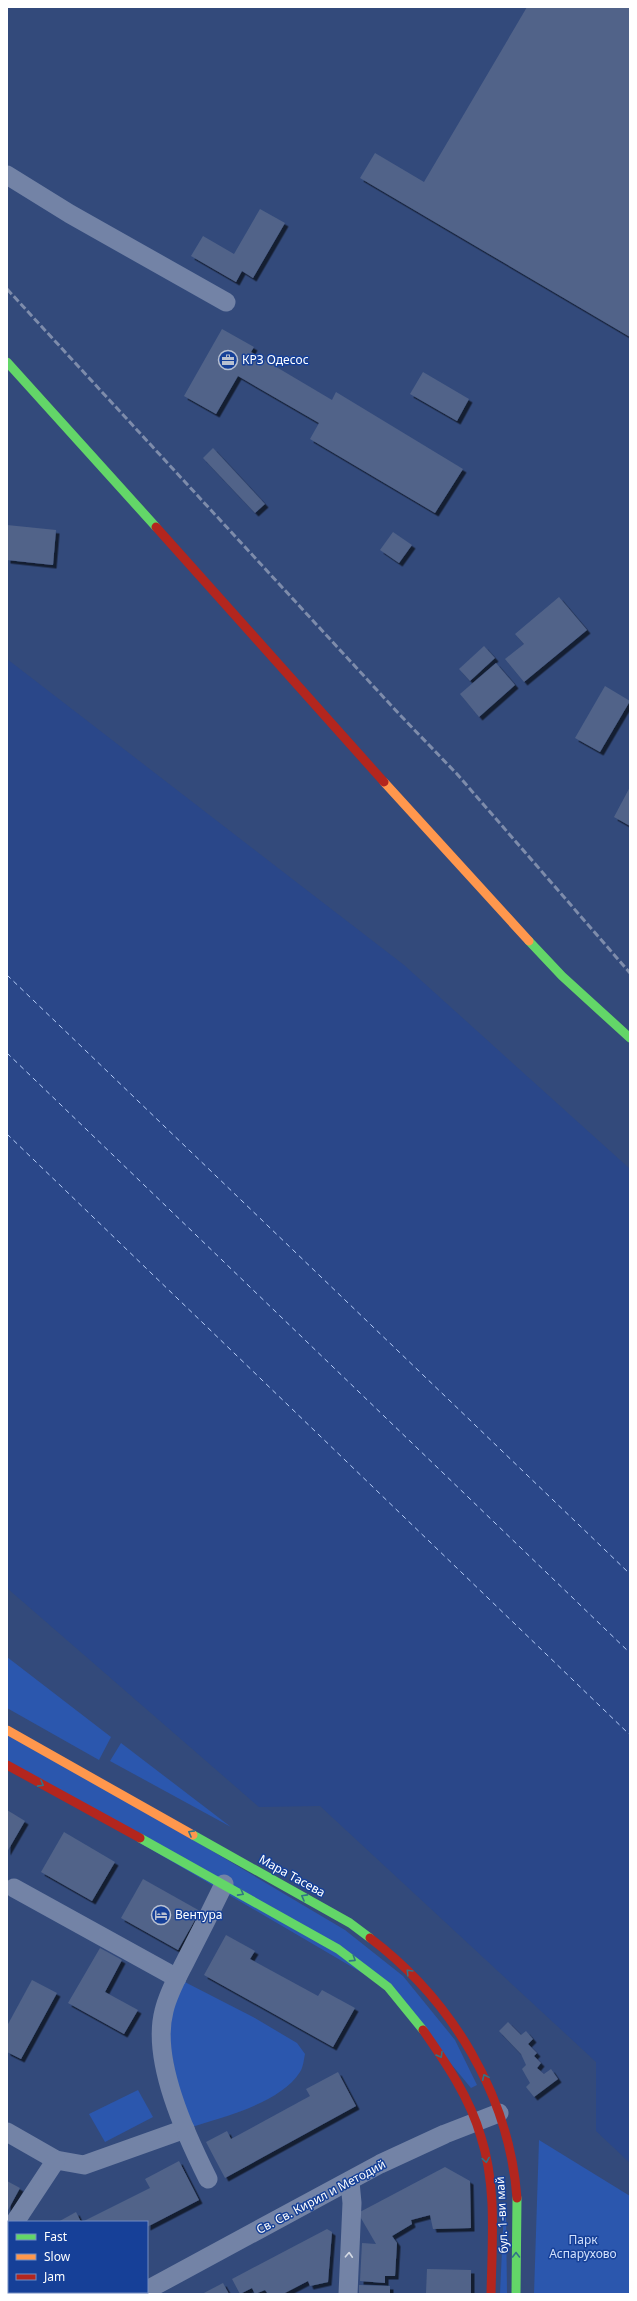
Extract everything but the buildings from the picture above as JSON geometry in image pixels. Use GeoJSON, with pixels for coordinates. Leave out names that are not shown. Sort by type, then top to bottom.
{"type":"FeatureCollection","features":[{"type":"Feature","properties":{"kind":"main road"},"geometry":{"type":"LineString","coordinates":[[7,362],[465,872],[562,976],[630,1038]]}},
{"type":"Feature","properties":{"kind":"main road","name":"Мара Тасева"},"geometry":{"type":"LineString","coordinates":[[7,1730],[350,1923],[380,1946],[410,1972],[440,2006],[475,2057],[499,2113]]}},
{"type":"Feature","properties":{"kind":"main road"},"geometry":{"type":"LineString","coordinates":[[7,1765],[224,1884],[337,1948],[359,1963],[388,1988],[412,2014],[462,2088],[476,2122]]}},
{"type":"Feature","properties":{"kind":"main road","name":"бул. 1-ви май"},"geometry":{"type":"LineString","coordinates":[[499,2113],[505,2132],[516,2191],[516,2294]]}},
{"type":"Feature","properties":{"kind":"main road","name":"бул. 1-ви май"},"geometry":{"type":"LineString","coordinates":[[476,2122],[486,2156],[489,2181],[491,2225],[490,2294]]}},
{"type":"Feature","properties":{"kind":"street"},"geometry":{"type":"LineString","coordinates":[[7,175],[70,214],[226,302]]}},
{"type":"Feature","properties":{"kind":"street"},"geometry":{"type":"LineString","coordinates":[[208,2179],[185,2129],[172,2095],[161,2049],[164,2011],[177,1978],[224,1884]]}},
{"type":"Feature","properties":{"kind":"street"},"geometry":{"type":"LineString","coordinates":[[14,1888],[177,1978]]}},
{"type":"Feature","properties":{"kind":"street","name":"Св. Св. Кирил и Методий"},"geometry":{"type":"LineString","coordinates":[[148,2289],[350,2182],[380,2164],[445,2134],[499,2113]]}},
{"type":"Feature","properties":{"kind":"street"},"geometry":{"type":"LineString","coordinates":[[7,2132],[56,2160],[84,2165],[185,2129]]}},
{"type":"Feature","properties":{"kind":"street"},"geometry":{"type":"LineString","coordinates":[[16,2221],[56,2160]]}},
{"type":"Feature","properties":{"kind":"street"},"geometry":{"type":"LineString","coordinates":[[348,2294],[352,2203],[350,2182]]}},
{"type":"Feature","properties":{"kind":"green space"},"geometry":{"type":"Polygon","coordinates":[[[7,1657],[111,1737],[99,1760],[7,1708],[7,1657]]]}},
{"type":"Feature","properties":{"kind":"green space"},"geometry":{"type":"Polygon","coordinates":[[[7,1729],[345,1930],[403,1976],[455,2040],[477,2085],[471,2088],[388,1988],[7,1765],[7,1729]]]}},
{"type":"Feature","properties":{"kind":"green space"},"geometry":{"type":"Polygon","coordinates":[[[121,1743],[231,1827],[110,1761],[121,1743]]]}},
{"type":"Feature","properties":{"kind":"green space"},"geometry":{"type":"Polygon","coordinates":[[[177,1978],[253,2017],[297,2043],[305,2054],[301,2070],[291,2083],[278,2093],[248,2108],[231,2115],[185,2129],[164,2011],[177,1978]]]}},
{"type":"Feature","properties":{"kind":"green space"},"geometry":{"type":"Polygon","coordinates":[[[138,2090],[153,2117],[105,2142],[89,2114],[138,2090]]]}},
{"type":"Feature","properties":{"kind":"green space","name":"Парк Аспарухово"},"geometry":{"type":"Polygon","coordinates":[[[539,2140],[630,2196],[630,2294],[534,2294],[539,2140]]]}},
{"type":"Feature","properties":{"kind":"green space"},"geometry":{"type":"Polygon","coordinates":[[[504,2206],[506,2212],[507,2294],[500,2294],[504,2206]]]}},
{"type":"Feature","properties":{"kind":"shaded area"},"geometry":{"type":"Polygon","coordinates":[[[7,659],[404,965],[630,1169],[630,2163],[596,2131],[596,2062],[320,1806],[259,1807],[7,1588],[7,659]]]}},
{"type":"Feature","properties":{"kind":"ferry route"},"geometry":{"type":"LineString","coordinates":[[7,975],[630,1574]]}},
{"type":"Feature","properties":{"kind":"ferry route"},"geometry":{"type":"LineString","coordinates":[[7,1053],[630,1653]]}},
{"type":"Feature","properties":{"kind":"ferry route"},"geometry":{"type":"LineString","coordinates":[[7,1134],[630,1735]]}},
{"type":"Feature","properties":{"kind":"railway"},"geometry":{"type":"LineString","coordinates":[[7,289],[400,715],[457,774],[630,973]]}},
{"type":"Feature","properties":{"kind":"traffic: fast"},"geometry":{"type":"LineString","coordinates":[[7,362],[156,527]]}},
{"type":"Feature","properties":{"kind":"traffic: fast"},"geometry":{"type":"LineString","coordinates":[[529,941],[562,976],[630,1038]]}},
{"type":"Feature","properties":{"kind":"traffic: fast"},"geometry":{"type":"LineString","coordinates":[[193,1835],[350,1923],[370,1938]]}},
{"type":"Feature","properties":{"kind":"traffic: fast"},"geometry":{"type":"LineString","coordinates":[[140,1838],[338,1949],[388,1987],[423,2030]]}},
{"type":"Feature","properties":{"kind":"traffic: fast"},"geometry":{"type":"LineString","coordinates":[[516,2294],[517,2198]]}},
{"type":"Feature","properties":{"kind":"traffic: slow"},"geometry":{"type":"LineString","coordinates":[[384,782],[529,941]]}},
{"type":"Feature","properties":{"kind":"traffic: slow"},"geometry":{"type":"LineString","coordinates":[[7,1730],[193,1835]]}},
{"type":"Feature","properties":{"kind":"traffic: jam"},"geometry":{"type":"LineString","coordinates":[[156,527],[384,782]]}},
{"type":"Feature","properties":{"kind":"traffic: jam"},"geometry":{"type":"LineString","coordinates":[[7,1765],[140,1838]]}},
{"type":"Feature","properties":{"kind":"traffic: jam"},"geometry":{"type":"LineString","coordinates":[[370,1938],[400,1963],[426,1990],[450,2020],[471,2053],[489,2087],[502,2123],[512,2160],[517,2198]]}},
{"type":"Feature","properties":{"kind":"traffic: jam"},"geometry":{"type":"LineString","coordinates":[[423,2030],[449,2068],[471,2108],[486,2156],[492,2215],[491,2294]]}},
{"type":"Feature","properties":{"kind":"place","name":"КРЗ Одесос"},"geometry":{"type":"Point","coordinates":[228,360]}},
{"type":"Feature","properties":{"kind":"place","name":"Вентура"},"geometry":{"type":"Point","coordinates":[161,1915]}}]}
